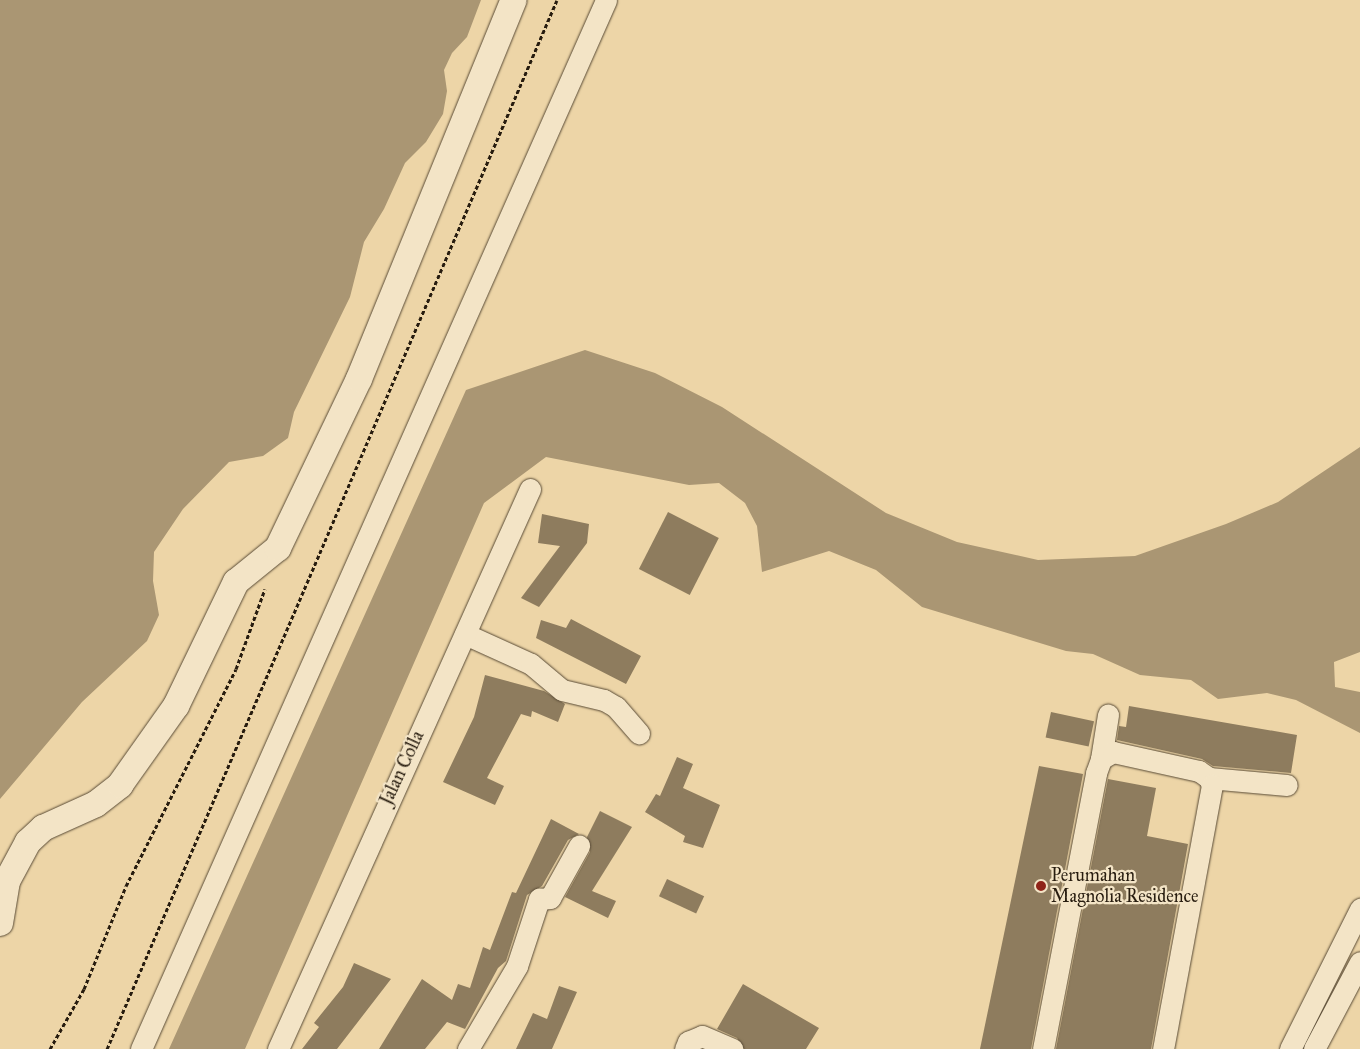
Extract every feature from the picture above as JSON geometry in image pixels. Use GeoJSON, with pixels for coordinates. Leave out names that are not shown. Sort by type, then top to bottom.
{"type":"FeatureCollection","features":[{"type":"Feature","properties":{"kind":"street"},"geometry":{"type":"LineString","coordinates":[[0,923],[7,882],[28,842],[42,828],[96,804],[120,785],[176,706],[236,582],[246,571],[272,556],[359,379],[514,0]]}},
{"type":"Feature","properties":{"kind":"street"},"geometry":{"type":"LineString","coordinates":[[141,1049],[606,0]]}},
{"type":"Feature","properties":{"kind":"street","name":"Jalan Colla"},"geometry":{"type":"LineString","coordinates":[[278,1049],[385,804],[465,634],[530,489]]}},
{"type":"Feature","properties":{"kind":"street"},"geometry":{"type":"LineString","coordinates":[[465,634],[531,664],[562,690],[610,704],[639,733]]}},
{"type":"Feature","properties":{"kind":"street"},"geometry":{"type":"LineString","coordinates":[[1043,1049],[1101,759],[1108,715]]}},
{"type":"Feature","properties":{"kind":"street"},"geometry":{"type":"LineString","coordinates":[[1101,759],[1112,752],[1198,771],[1209,778],[1287,785]]}},
{"type":"Feature","properties":{"kind":"street"},"geometry":{"type":"LineString","coordinates":[[1163,1049],[1212,786],[1209,778]]}},
{"type":"Feature","properties":{"kind":"street"},"geometry":{"type":"LineString","coordinates":[[468,1049],[517,966],[539,899],[550,898],[579,846]]}},
{"type":"Feature","properties":{"kind":"street"},"geometry":{"type":"LineString","coordinates":[[1290,1049],[1360,909]]}},
{"type":"Feature","properties":{"kind":"street"},"geometry":{"type":"LineString","coordinates":[[1314,1049],[1360,962]]}},
{"type":"Feature","properties":{"kind":"street"},"geometry":{"type":"LineString","coordinates":[[685,1049],[688,1042],[702,1036],[732,1049]]}},
{"type":"Feature","properties":{"kind":"path"},"geometry":{"type":"LineString","coordinates":[[107,1049],[557,0]]}},
{"type":"Feature","properties":{"kind":"path"},"geometry":{"type":"LineString","coordinates":[[50,1049],[84,988],[126,886],[236,669],[255,624],[272,556]]}},
{"type":"Feature","properties":{"kind":"shaded area"},"geometry":{"type":"Polygon","coordinates":[[[0,0],[481,0],[467,37],[452,53],[444,70],[447,91],[443,114],[426,142],[405,163],[384,209],[364,242],[350,297],[294,412],[288,438],[263,456],[229,462],[183,509],[154,552],[153,581],[159,615],[147,641],[82,702],[0,799],[0,0]]]}},
{"type":"Feature","properties":{"kind":"shaded area"},"geometry":{"type":"Polygon","coordinates":[[[585,350],[655,373],[722,407],[886,513],[957,542],[1038,560],[1135,556],[1226,524],[1278,502],[1360,447],[1360,652],[1334,662],[1335,687],[1360,692],[1360,733],[1296,700],[1267,693],[1218,699],[1191,680],[1140,675],[1093,654],[1066,651],[922,607],[876,570],[829,551],[762,572],[757,526],[745,503],[719,483],[689,485],[546,457],[484,503],[245,1049],[169,1049],[466,390],[585,350]]]}},
{"type":"Feature","properties":{"kind":"building"},"geometry":{"type":"Polygon","coordinates":[[[668,512],[719,538],[690,595],[639,569],[668,512]]]}},
{"type":"Feature","properties":{"kind":"building"},"geometry":{"type":"Polygon","coordinates":[[[542,514],[589,524],[587,543],[539,607],[521,598],[560,546],[538,543],[542,514]]]}},
{"type":"Feature","properties":{"kind":"building"},"geometry":{"type":"Polygon","coordinates":[[[571,619],[641,656],[626,684],[536,638],[541,620],[566,628],[571,619]]]}},
{"type":"Feature","properties":{"kind":"building"},"geometry":{"type":"Polygon","coordinates":[[[485,675],[544,691],[565,704],[558,722],[532,711],[531,717],[521,714],[487,778],[504,786],[495,805],[443,782],[474,717],[485,675]]]}},
{"type":"Feature","properties":{"kind":"building"},"geometry":{"type":"Polygon","coordinates":[[[1129,706],[1297,735],[1291,773],[1213,766],[1202,759],[1117,740],[1119,726],[1126,727],[1129,706]]]}},
{"type":"Feature","properties":{"kind":"building"},"geometry":{"type":"Polygon","coordinates":[[[1051,712],[1094,721],[1089,747],[1046,737],[1051,712]]]}},
{"type":"Feature","properties":{"kind":"building"},"geometry":{"type":"Polygon","coordinates":[[[677,757],[693,764],[683,788],[720,805],[703,848],[683,842],[685,836],[645,812],[656,794],[660,796],[677,757]]]}},
{"type":"Feature","properties":{"kind":"building","name":"Perumahan Magnolia Residence"},"geometry":{"type":"Polygon","coordinates":[[[1039,766],[1083,774],[1031,1049],[980,1049],[1039,766]]]}},
{"type":"Feature","properties":{"kind":"building"},"geometry":{"type":"Polygon","coordinates":[[[1108,779],[1156,788],[1147,836],[1188,844],[1151,1049],[1056,1049],[1108,779]]]}},
{"type":"Feature","properties":{"kind":"building"},"geometry":{"type":"Polygon","coordinates":[[[600,811],[632,827],[592,891],[616,901],[608,918],[565,897],[590,852],[587,837],[600,811]]]}},
{"type":"Feature","properties":{"kind":"building"},"geometry":{"type":"Polygon","coordinates":[[[551,819],[579,834],[568,840],[542,886],[527,895],[506,961],[498,968],[465,1029],[447,1022],[425,1049],[379,1049],[422,979],[452,1000],[458,984],[470,988],[483,947],[490,950],[512,892],[516,893],[551,819]]]}},
{"type":"Feature","properties":{"kind":"building"},"geometry":{"type":"Polygon","coordinates":[[[667,879],[704,896],[696,914],[659,896],[667,879]]]}},
{"type":"Feature","properties":{"kind":"building"},"geometry":{"type":"Polygon","coordinates":[[[354,963],[391,979],[337,1049],[302,1049],[319,1027],[314,1023],[343,987],[354,963]]]}},
{"type":"Feature","properties":{"kind":"building"},"geometry":{"type":"Polygon","coordinates":[[[743,984],[819,1028],[806,1049],[744,1049],[737,1038],[717,1029],[743,984]]]}},
{"type":"Feature","properties":{"kind":"building"},"geometry":{"type":"Polygon","coordinates":[[[559,986],[577,992],[552,1049],[516,1049],[533,1013],[547,1019],[559,986]]]}},
{"type":"Feature","properties":{"kind":"place","name":"Perumahan Magnolia Residence"},"geometry":{"type":"Point","coordinates":[1041,886]}}]}
